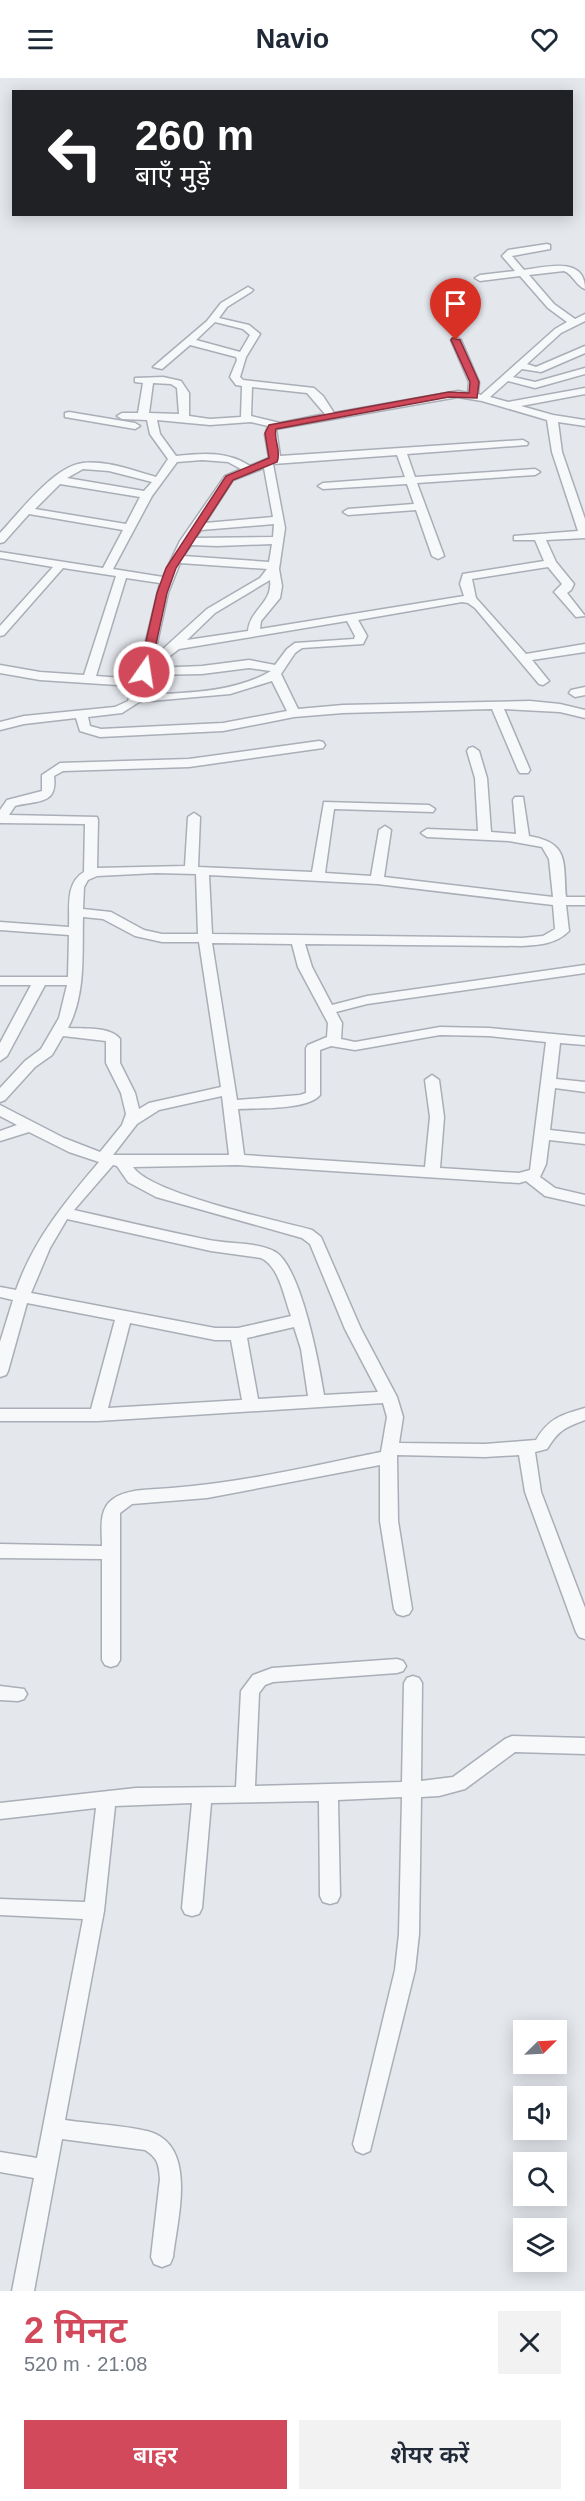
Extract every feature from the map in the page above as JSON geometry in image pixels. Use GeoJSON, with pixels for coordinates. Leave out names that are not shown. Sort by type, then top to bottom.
{"type":"FeatureCollection","features":[{"type":"Feature","properties":{"kind":"street"},"geometry":{"type":"LineString","coordinates":[[547,247],[508,254],[551,306],[573,322]]}},
{"type":"Feature","properties":{"kind":"street"},"geometry":{"type":"LineString","coordinates":[[480,278],[570,269],[585,286]]}},
{"type":"Feature","properties":{"kind":"street"},"geometry":{"type":"LineString","coordinates":[[158,367],[213,319],[224,305],[248,290]]}},
{"type":"Feature","properties":{"kind":"street"},"geometry":{"type":"LineString","coordinates":[[478,397],[506,378],[558,331],[585,316]]}},
{"type":"Feature","properties":{"kind":"street"},"geometry":{"type":"LineString","coordinates":[[213,319],[246,327],[255,334],[255,338],[242,356],[234,376],[236,381],[247,385],[310,390],[319,398],[332,417]]}},
{"type":"Feature","properties":{"kind":"street"},"geometry":{"type":"LineString","coordinates":[[456,340],[478,397]]}},
{"type":"Feature","properties":{"kind":"street"},"geometry":{"type":"LineString","coordinates":[[188,341],[236,352],[242,356]]}},
{"type":"Feature","properties":{"kind":"street"},"geometry":{"type":"LineString","coordinates":[[519,365],[537,370],[585,349]]}},
{"type":"Feature","properties":{"kind":"street"},"geometry":{"type":"LineString","coordinates":[[506,378],[535,385],[585,371]]}},
{"type":"Feature","properties":{"kind":"street"},"geometry":{"type":"LineString","coordinates":[[173,459],[148,419],[144,380],[175,382],[182,386],[186,393],[184,418]]}},
{"type":"Feature","properties":{"kind":"street"},"geometry":{"type":"LineString","coordinates":[[247,385],[246,416],[248,420]]}},
{"type":"Feature","properties":{"kind":"street"},"geometry":{"type":"LineString","coordinates":[[506,405],[585,391]]}},
{"type":"Feature","properties":{"kind":"street"},"geometry":{"type":"LineString","coordinates":[[122,416],[148,419],[184,418],[210,422],[248,420],[277,425],[449,395],[478,397],[552,418],[585,423]]}},
{"type":"Feature","properties":{"kind":"street"},"geometry":{"type":"LineString","coordinates":[[69,415],[132,426],[148,419]]}},
{"type":"Feature","properties":{"kind":"street"},"geometry":{"type":"LineString","coordinates":[[518,538],[584,530],[572,500],[558,452],[552,418]]}},
{"type":"Feature","properties":{"kind":"street"},"geometry":{"type":"LineString","coordinates":[[254,632],[255,620],[276,596],[277,582],[273,568],[279,520],[271,461],[275,453],[270,429],[277,425]]}},
{"type":"Feature","properties":{"kind":"street"},"geometry":{"type":"LineString","coordinates":[[0,726],[24,720],[118,710],[126,708],[136,699],[166,581],[186,541],[212,507],[222,486],[230,478],[271,461],[524,442]]}},
{"type":"Feature","properties":{"kind":"street"},"geometry":{"type":"LineString","coordinates":[[401,452],[438,556]]}},
{"type":"Feature","properties":{"kind":"street"},"geometry":{"type":"LineString","coordinates":[[173,459],[216,457],[237,461],[248,469]]}},
{"type":"Feature","properties":{"kind":"street"},"geometry":{"type":"LineString","coordinates":[[107,571],[147,495],[171,465],[173,459]]}},
{"type":"Feature","properties":{"kind":"street"},"geometry":{"type":"LineString","coordinates":[[0,540],[57,480],[76,467],[83,465],[159,481]]}},
{"type":"Feature","properties":{"kind":"street"},"geometry":{"type":"LineString","coordinates":[[323,486],[411,482],[535,472]]}},
{"type":"Feature","properties":{"kind":"street"},"geometry":{"type":"LineString","coordinates":[[57,480],[147,495]]}},
{"type":"Feature","properties":{"kind":"street"},"geometry":{"type":"LineString","coordinates":[[572,500],[585,499]]}},
{"type":"Feature","properties":{"kind":"street"},"geometry":{"type":"LineString","coordinates":[[348,513],[419,507]]}},
{"type":"Feature","properties":{"kind":"street"},"geometry":{"type":"LineString","coordinates":[[28,510],[130,528]]}},
{"type":"Feature","properties":{"kind":"street"},"geometry":{"type":"LineString","coordinates":[[196,527],[279,520]]}},
{"type":"Feature","properties":{"kind":"street"},"geometry":{"type":"LineString","coordinates":[[539,536],[551,563],[568,584],[567,588],[560,592],[580,615]]}},
{"type":"Feature","properties":{"kind":"street"},"geometry":{"type":"LineString","coordinates":[[186,541],[206,543],[278,540]]}},
{"type":"Feature","properties":{"kind":"street"},"geometry":{"type":"LineString","coordinates":[[0,555],[166,581]]}},
{"type":"Feature","properties":{"kind":"street"},"geometry":{"type":"LineString","coordinates":[[176,559],[273,568]]}},
{"type":"Feature","properties":{"kind":"street"},"geometry":{"type":"LineString","coordinates":[[543,681],[479,606],[471,600],[466,584],[467,576],[551,563]]}},
{"type":"Feature","properties":{"kind":"street"},"geometry":{"type":"LineString","coordinates":[[0,633],[61,564]]}},
{"type":"Feature","properties":{"kind":"street"},"geometry":{"type":"LineString","coordinates":[[143,675],[211,611],[264,580],[273,568]]}},
{"type":"Feature","properties":{"kind":"street"},"geometry":{"type":"LineString","coordinates":[[89,679],[122,574]]}},
{"type":"Feature","properties":{"kind":"street"},"geometry":{"type":"LineString","coordinates":[[174,646],[452,600],[471,600]]}},
{"type":"Feature","properties":{"kind":"street"},"geometry":{"type":"LineString","coordinates":[[136,699],[191,696],[259,683],[276,671],[291,651],[299,645],[359,642],[362,636],[350,616]]}},
{"type":"Feature","properties":{"kind":"street"},"geometry":{"type":"LineString","coordinates":[[524,658],[585,648]]}},
{"type":"Feature","properties":{"kind":"street"},"geometry":{"type":"LineString","coordinates":[[0,669],[39,676],[89,679],[249,664],[276,671]]}},
{"type":"Feature","properties":{"kind":"street"},"geometry":{"type":"LineString","coordinates":[[276,671],[294,712]]}},
{"type":"Feature","properties":{"kind":"street"},"geometry":{"type":"LineString","coordinates":[[81,713],[84,728],[100,733],[223,727],[294,712],[343,709],[530,705],[560,708],[585,714]]}},
{"type":"Feature","properties":{"kind":"street"},"geometry":{"type":"LineString","coordinates":[[497,706],[524,770]]}},
{"type":"Feature","properties":{"kind":"street"},"geometry":{"type":"LineString","coordinates":[[1,819],[11,803],[46,794],[49,790],[48,775],[60,767],[189,763],[319,745]]}},
{"type":"Feature","properties":{"kind":"street"},"geometry":{"type":"LineString","coordinates":[[473,751],[481,778],[485,837]]}},
{"type":"Feature","properties":{"kind":"street"},"geometry":{"type":"LineString","coordinates":[[519,800],[523,839]]}},
{"type":"Feature","properties":{"kind":"street"},"geometry":{"type":"LineString","coordinates":[[318,877],[328,805],[429,809]]}},
{"type":"Feature","properties":{"kind":"street"},"geometry":{"type":"LineString","coordinates":[[194,817],[196,870],[204,937],[237,1160]]}},
{"type":"Feature","properties":{"kind":"street"},"geometry":{"type":"LineString","coordinates":[[1,819],[92,820],[90,874]]}},
{"type":"Feature","properties":{"kind":"street"},"geometry":{"type":"LineString","coordinates":[[377,880],[385,830]]}},
{"type":"Feature","properties":{"kind":"street"},"geometry":{"type":"LineString","coordinates":[[78,913],[106,915],[151,936],[453,942],[546,940],[562,932],[554,850],[549,844],[523,839],[427,833]]}},
{"type":"Feature","properties":{"kind":"street"},"geometry":{"type":"LineString","coordinates":[[0,1097],[30,1064],[47,1052],[66,1018],[74,981],[78,913],[77,887],[79,881],[90,874],[110,870],[196,870],[377,880],[558,902],[585,902]]}},
{"type":"Feature","properties":{"kind":"street"},"geometry":{"type":"LineString","coordinates":[[0,926],[77,932]]}},
{"type":"Feature","properties":{"kind":"street"},"geometry":{"type":"LineString","coordinates":[[132,1120],[154,1106],[229,1097],[302,1100],[311,1097],[313,1048],[330,1041],[336,1036],[337,1029],[305,967],[297,939]]}},
{"type":"Feature","properties":{"kind":"street"},"geometry":{"type":"LineString","coordinates":[[328,1010],[367,1000],[585,969]]}},
{"type":"Feature","properties":{"kind":"street"},"geometry":{"type":"LineString","coordinates":[[0,981],[74,981]]}},
{"type":"Feature","properties":{"kind":"street"},"geometry":{"type":"LineString","coordinates":[[30,1064],[0,1058],[40,981]]}},
{"type":"Feature","properties":{"kind":"street"},"geometry":{"type":"LineString","coordinates":[[0,1371],[22,1297],[41,1249],[64,1213],[111,1160],[132,1120],[132,1105],[113,1063],[113,1039],[109,1036],[58,1031]]}},
{"type":"Feature","properties":{"kind":"street"},"geometry":{"type":"LineString","coordinates":[[330,1041],[356,1046],[440,1031],[489,1032],[585,1041]]}},
{"type":"Feature","properties":{"kind":"street"},"geometry":{"type":"LineString","coordinates":[[111,1160],[237,1160],[509,1177],[529,1176],[536,1173],[539,1164],[553,1038]]}},
{"type":"Feature","properties":{"kind":"street"},"geometry":{"type":"LineString","coordinates":[[432,1080],[437,1117],[432,1172]]}},
{"type":"Feature","properties":{"kind":"street"},"geometry":{"type":"LineString","coordinates":[[548,1083],[585,1087]]}},
{"type":"Feature","properties":{"kind":"street"},"geometry":{"type":"LineString","coordinates":[[0,1110],[31,1126],[111,1160],[133,1178],[161,1193],[307,1234],[316,1241],[353,1329],[389,1397],[394,1417],[389,1453],[389,1521],[395,1568],[404,1610]]}},
{"type":"Feature","properties":{"kind":"street"},"geometry":{"type":"LineString","coordinates":[[0,1136],[31,1126]]}},
{"type":"Feature","properties":{"kind":"street"},"geometry":{"type":"LineString","coordinates":[[543,1134],[585,1139]]}},
{"type":"Feature","properties":{"kind":"street"},"geometry":{"type":"LineString","coordinates":[[529,1176],[550,1192],[585,1200]]}},
{"type":"Feature","properties":{"kind":"street"},"geometry":{"type":"LineString","coordinates":[[64,1213],[211,1246],[264,1252],[272,1257],[283,1272],[300,1320],[309,1349],[317,1402]]}},
{"type":"Feature","properties":{"kind":"street"},"geometry":{"type":"LineString","coordinates":[[0,1292],[200,1332],[238,1334],[300,1320]]}},
{"type":"Feature","properties":{"kind":"street"},"geometry":{"type":"LineString","coordinates":[[98,1415],[123,1318]]}},
{"type":"Feature","properties":{"kind":"street"},"geometry":{"type":"LineString","coordinates":[[238,1334],[250,1407]]}},
{"type":"Feature","properties":{"kind":"street"},"geometry":{"type":"LineString","coordinates":[[0,1415],[98,1415],[389,1397]]}},
{"type":"Feature","properties":{"kind":"street"},"geometry":{"type":"LineString","coordinates":[[111,1660],[111,1513],[115,1505],[122,1500],[207,1492],[389,1453],[526,1448],[541,1445],[550,1430],[557,1424],[585,1414]]}},
{"type":"Feature","properties":{"kind":"street"},"geometry":{"type":"LineString","coordinates":[[526,1448],[533,1492],[585,1632]]}},
{"type":"Feature","properties":{"kind":"street"},"geometry":{"type":"LineString","coordinates":[[0,1551],[111,1553]]}},
{"type":"Feature","properties":{"kind":"street"},"geometry":{"type":"LineString","coordinates":[[245,1793],[250,1690],[259,1680],[287,1673],[397,1665]]}},
{"type":"Feature","properties":{"kind":"street"},"geometry":{"type":"LineString","coordinates":[[363,2144],[405,1970],[409,1934],[413,1683]]}},
{"type":"Feature","properties":{"kind":"street"},"geometry":{"type":"LineString","coordinates":[[0,1811],[136,1796],[328,1793],[413,1789],[458,1784],[512,1744],[585,1746]]}},
{"type":"Feature","properties":{"kind":"street"},"geometry":{"type":"LineString","coordinates":[[328,1793],[330,1896]]}},
{"type":"Feature","properties":{"kind":"street"},"geometry":{"type":"LineString","coordinates":[[192,1908],[202,1794]]}},
{"type":"Feature","properties":{"kind":"street"},"geometry":{"type":"LineString","coordinates":[[23,2291],[94,1911],[106,1799]]}},
{"type":"Feature","properties":{"kind":"street"},"geometry":{"type":"LineString","coordinates":[[0,1907],[94,1911]]}},
{"type":"Feature","properties":{"kind":"street"},"geometry":{"type":"LineString","coordinates":[[55,2128],[148,2141],[162,2148],[169,2161],[170,2175],[162,2257]]}},
{"type":"Feature","properties":{"kind":"street"},"geometry":{"type":"LineString","coordinates":[[0,2162],[47,2170]]}},
{"type":"Feature","properties":{"kind":"route"},"geometry":{"type":"LineString","coordinates":[[144,672],[162,593],[171,568],[191,533],[212,507],[222,486],[238,473],[274,460],[275,453],[270,429],[277,425],[449,395],[473,396],[476,387],[456,340]]}}]}
